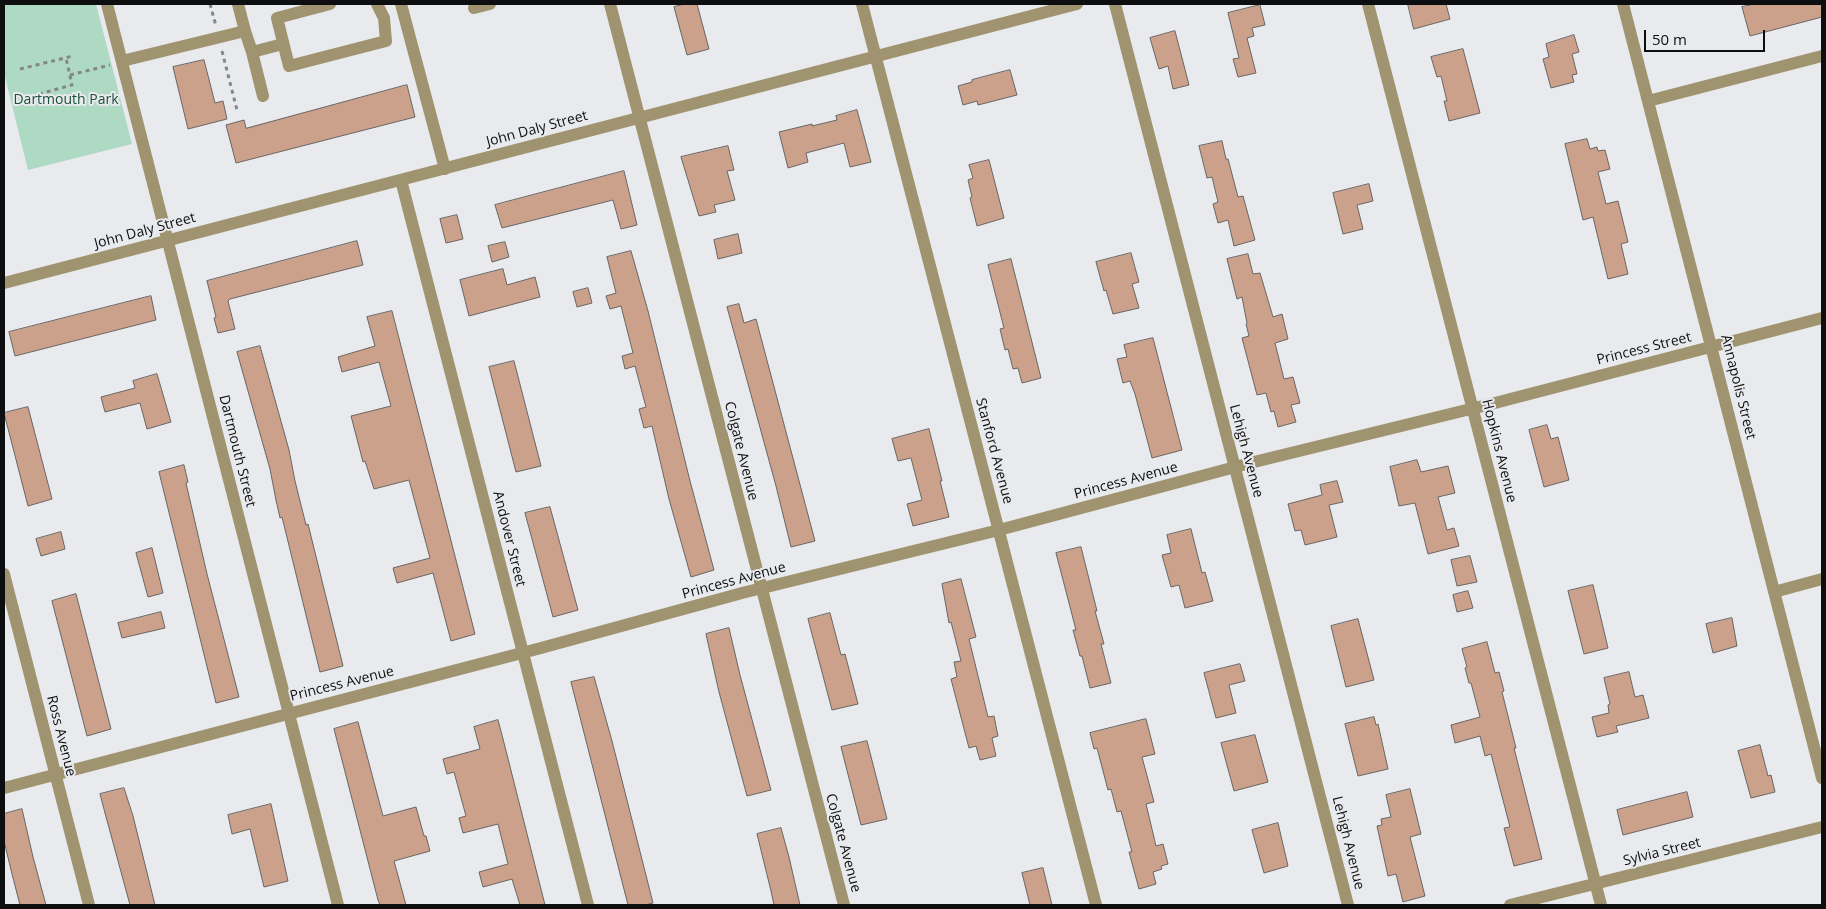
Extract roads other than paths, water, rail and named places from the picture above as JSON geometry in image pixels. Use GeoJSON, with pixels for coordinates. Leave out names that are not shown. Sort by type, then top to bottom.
{"type":"FeatureCollection","features":[{"type":"Feature","properties":{"kind":"street","name":"Dartmouth Street"},"geometry":{"type":"LineString","coordinates":[[107,4],[338,905]]}},
{"type":"Feature","properties":{"kind":"street"},"geometry":{"type":"LineString","coordinates":[[238,4],[263,96]]}},
{"type":"Feature","properties":{"kind":"street"},"geometry":{"type":"LineString","coordinates":[[330,4],[278,18],[289,66],[386,41],[384,18],[377,4]]}},
{"type":"Feature","properties":{"kind":"street"},"geometry":{"type":"LineString","coordinates":[[474,8],[490,4]]}},
{"type":"Feature","properties":{"kind":"street","name":"Colgate Avenue"},"geometry":{"type":"LineString","coordinates":[[610,4],[844,905]]}},
{"type":"Feature","properties":{"kind":"street","name":"Stanford Avenue"},"geometry":{"type":"LineString","coordinates":[[862,4],[1096,905]]}},
{"type":"Feature","properties":{"kind":"street","name":"John Daly Street"},"geometry":{"type":"LineString","coordinates":[[4,283],[1077,4]]}},
{"type":"Feature","properties":{"kind":"street","name":"Lehigh Avenue"},"geometry":{"type":"LineString","coordinates":[[1115,4],[1348,905]]}},
{"type":"Feature","properties":{"kind":"street","name":"Hopkins Avenue"},"geometry":{"type":"LineString","coordinates":[[1368,4],[1601,905]]}},
{"type":"Feature","properties":{"kind":"street","name":"Annapolis Street"},"geometry":{"type":"LineString","coordinates":[[1623,4],[1822,778]]}},
{"type":"Feature","properties":{"kind":"street"},"geometry":{"type":"LineString","coordinates":[[384,18],[402,7],[444,169]]}},
{"type":"Feature","properties":{"kind":"street"},"geometry":{"type":"LineString","coordinates":[[122,62],[245,31]]}},
{"type":"Feature","properties":{"kind":"street"},"geometry":{"type":"LineString","coordinates":[[252,52],[283,44]]}},
{"type":"Feature","properties":{"kind":"street"},"geometry":{"type":"LineString","coordinates":[[1648,101],[1822,56]]}},
{"type":"Feature","properties":{"kind":"street","name":"Andover Street"},"geometry":{"type":"LineString","coordinates":[[401,180],[588,905]]}},
{"type":"Feature","properties":{"kind":"street","name":"Princess Street"},"geometry":{"type":"LineString","coordinates":[[1473,408],[1822,318]]}},
{"type":"Feature","properties":{"kind":"street","name":"Princess Avenue"},"geometry":{"type":"LineString","coordinates":[[4,788],[761,589],[1473,408]]}},
{"type":"Feature","properties":{"kind":"street","name":"Ross Avenue"},"geometry":{"type":"LineString","coordinates":[[4,574],[89,905]]}},
{"type":"Feature","properties":{"kind":"street"},"geometry":{"type":"LineString","coordinates":[[1774,592],[1822,580]]}},
{"type":"Feature","properties":{"kind":"street","name":"Sylvia Street"},"geometry":{"type":"LineString","coordinates":[[1510,905],[1822,826]]}},
{"type":"Feature","properties":{"kind":"park label","name":"Dartmouth Park"},"geometry":{"type":"Point","coordinates":[66,100]}}]}
